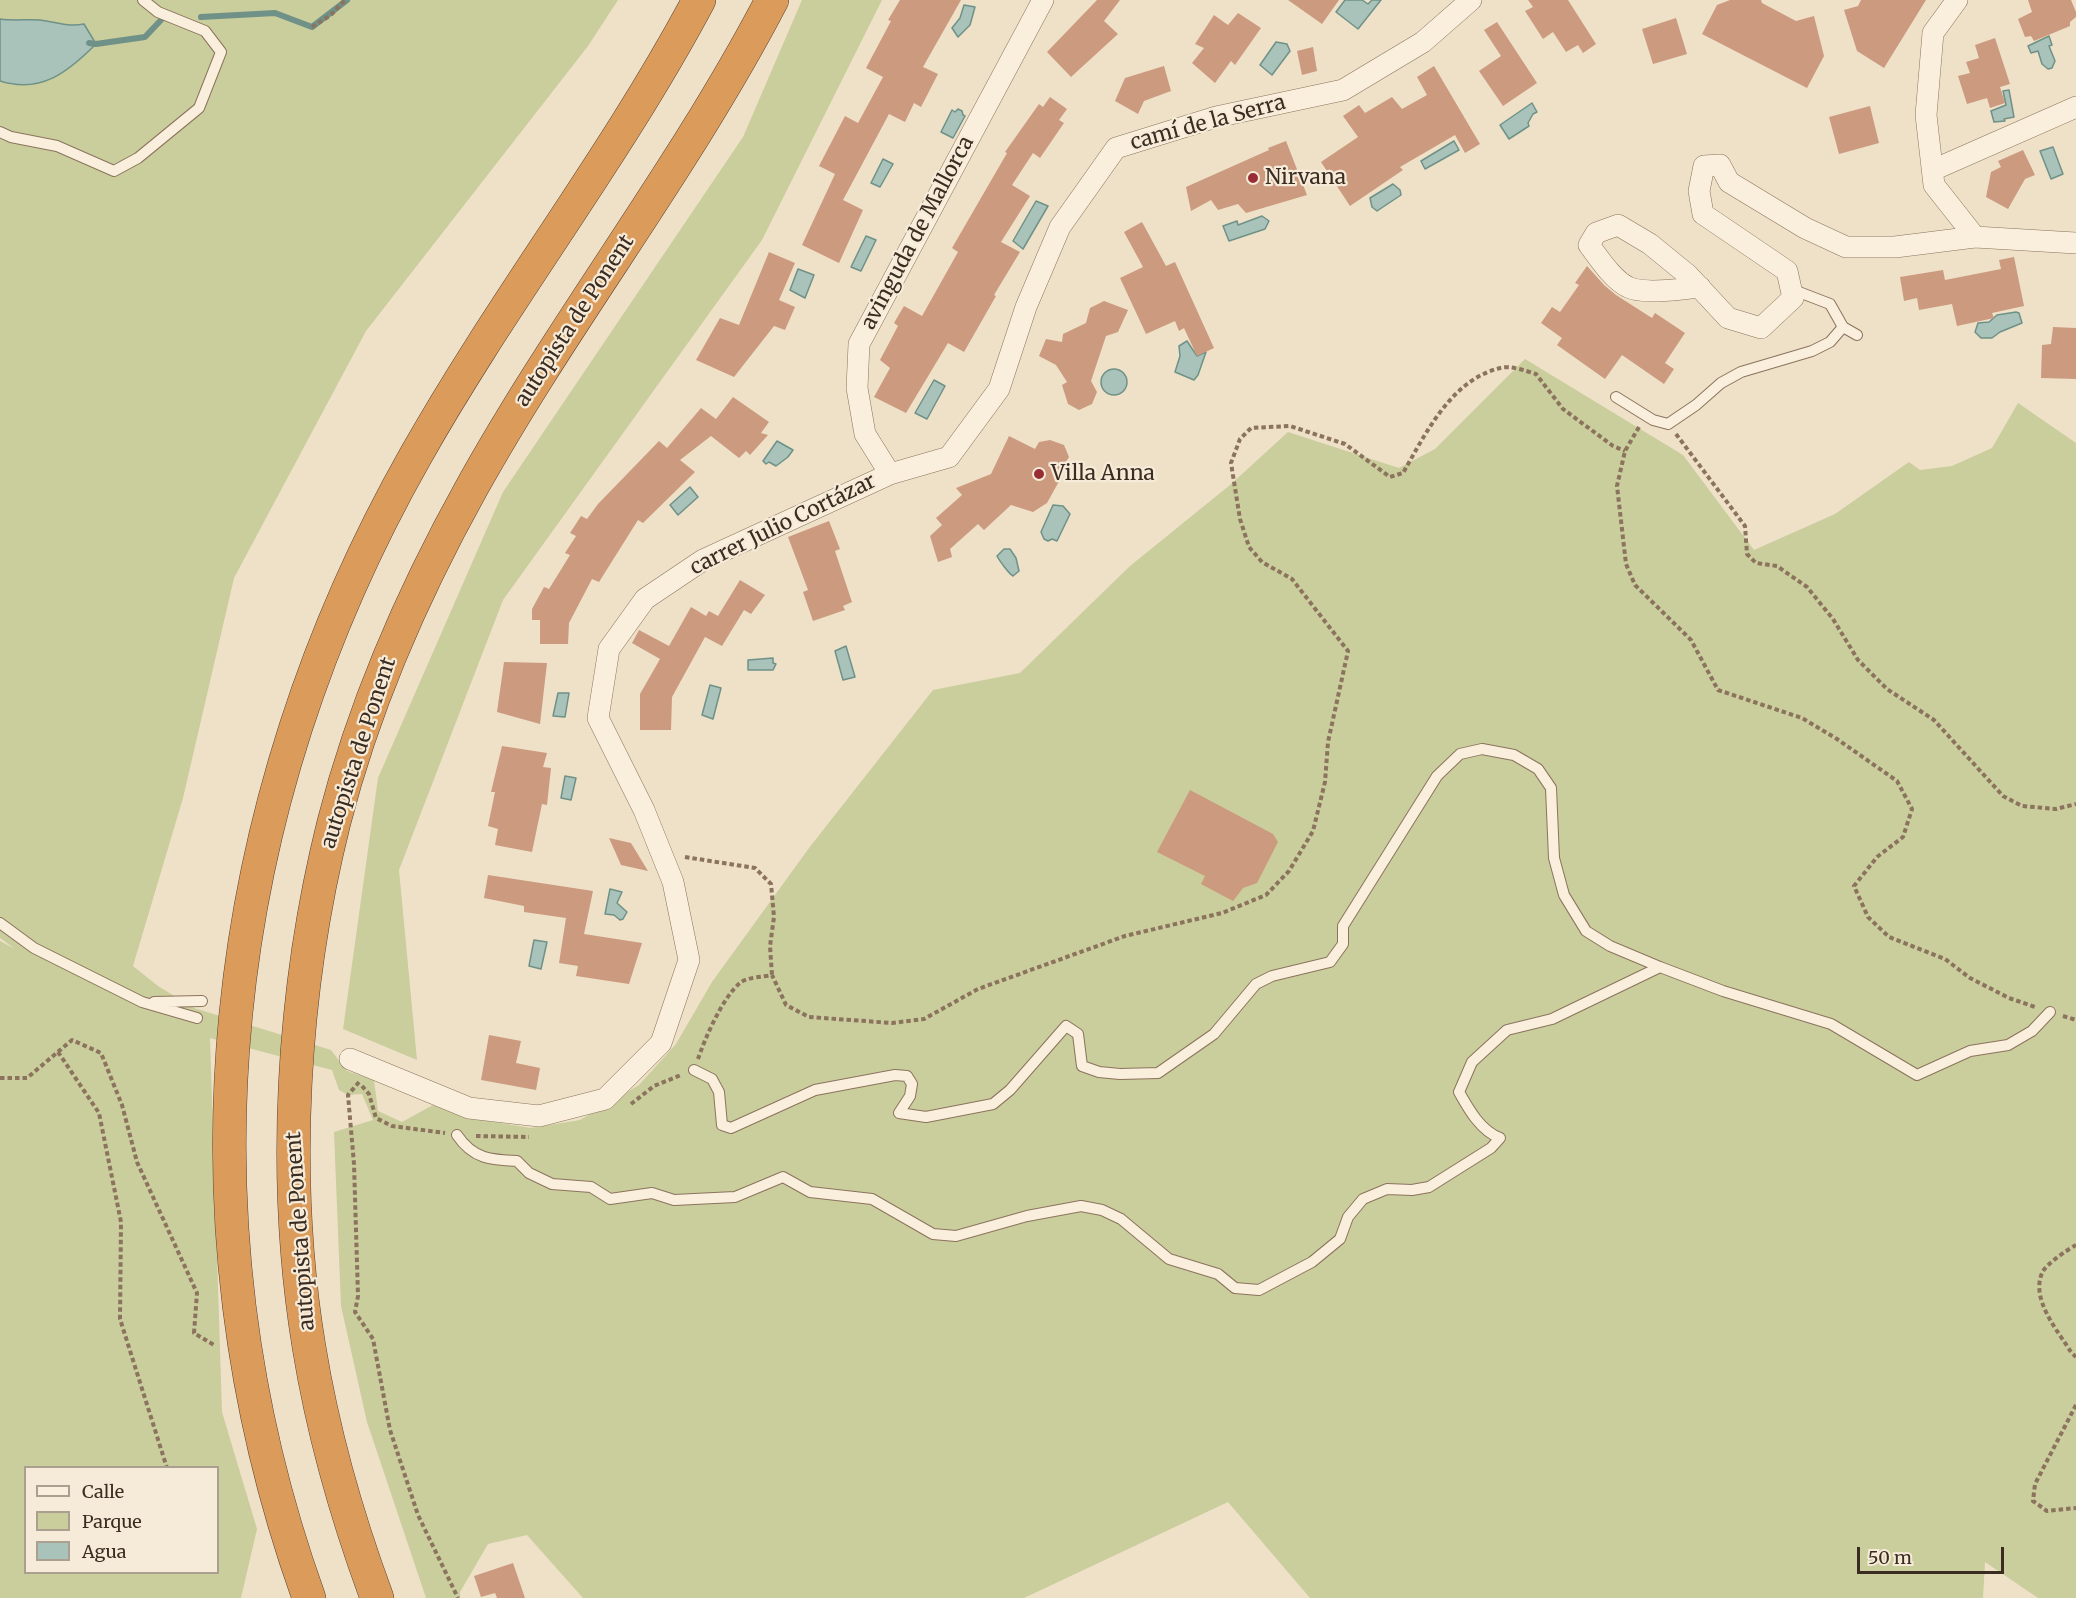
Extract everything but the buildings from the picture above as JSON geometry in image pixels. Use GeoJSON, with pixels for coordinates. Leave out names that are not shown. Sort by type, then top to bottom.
{"type":"FeatureCollection","features":[{"type":"Feature","properties":{"kind":"highway"},"geometry":{"type":"LineString","coordinates":[[309,1598],[289,1538],[261,1434],[242,1327],[232,1222],[230,1114],[236,1007],[250,901],[274,796],[288,746],[323,647],[391,500],[443,407],[639,103],[699,0]]}},
{"type":"Feature","properties":{"kind":"highway","name":"autopista de Ponent"},"geometry":{"type":"LineString","coordinates":[[376,1598],[341,1488],[317,1392],[303,1301],[296,1218],[294,1134],[299,1030],[313,926],[334,822],[383,673],[420,586],[448,531],[522,403],[699,129],[772,0]]}},
{"type":"Feature","properties":{"kind":"street","name":"avinguda de Mallorca"},"geometry":{"type":"LineString","coordinates":[[890,474],[865,434],[857,388],[859,344],[1043,0]]}},
{"type":"Feature","properties":{"kind":"street","name":"camí de la Serra"},"geometry":{"type":"LineString","coordinates":[[890,474],[949,457],[999,389],[1026,307],[1060,227],[1116,148],[1216,117],[1343,90],[1423,42],[1471,0]]}},
{"type":"Feature","properties":{"kind":"street"},"geometry":{"type":"LineString","coordinates":[[1957,0],[1932,33],[1926,115],[1934,185],[1975,237]]}},
{"type":"Feature","properties":{"kind":"street"},"geometry":{"type":"LineString","coordinates":[[1933,170],[2076,107]]}},
{"type":"Feature","properties":{"kind":"street"},"geometry":{"type":"LineString","coordinates":[[1700,287],[1663,292],[1629,288],[1609,271],[1589,245],[1596,232],[1618,225],[1650,244],[1688,275],[1700,287],[1728,318],[1761,328],[1793,298],[1787,271],[1703,214],[1699,191],[1704,166],[1719,165],[1729,182],[1805,228],[1846,247],[1895,247],[1975,237],[2076,243]]}},
{"type":"Feature","properties":{"kind":"street","name":"carrer Julio Cortázar"},"geometry":{"type":"LineString","coordinates":[[351,1068],[398,1080],[468,1108],[539,1116],[605,1099],[661,1043],[688,960],[673,882],[644,810],[598,718],[609,649],[645,599],[703,560],[890,474]]}},
{"type":"Feature","properties":{"kind":"lane"},"geometry":{"type":"LineString","coordinates":[[0,132],[11,137],[57,146],[114,171],[138,158],[199,108],[221,52],[205,31],[158,12],[143,0]]}},
{"type":"Feature","properties":{"kind":"lane"},"geometry":{"type":"LineString","coordinates":[[1791,289],[1830,304],[1843,327],[1857,334]]}},
{"type":"Feature","properties":{"kind":"lane"},"geometry":{"type":"LineString","coordinates":[[1616,397],[1646,416],[1668,424],[1696,405],[1721,383],[1741,372],[1812,351],[1830,342],[1843,327]]}},
{"type":"Feature","properties":{"kind":"lane"},"geometry":{"type":"LineString","coordinates":[[694,1070],[712,1079],[719,1092],[722,1125],[731,1128],[815,1090],[895,1075],[907,1076],[912,1084],[910,1096],[899,1113],[905,1115],[926,1117],[993,1104],[1010,1090],[1066,1026],[1078,1034],[1082,1066],[1100,1072],[1120,1074],[1158,1073],[1214,1034],[1256,984],[1272,976],[1330,962],[1343,944],[1343,926],[1437,776],[1460,754],[1482,749],[1514,755],[1538,770],[1551,788],[1554,858],[1564,895],[1586,931],[1610,946],[1660,968],[1723,991],[1831,1024],[1917,1076],[1970,1051],[2008,1045],[2032,1032],[2050,1012]]}},
{"type":"Feature","properties":{"kind":"lane"},"geometry":{"type":"LineString","coordinates":[[0,923],[34,948],[142,1002],[197,1018]]}},
{"type":"Feature","properties":{"kind":"lane"},"geometry":{"type":"LineString","coordinates":[[457,1135],[462,1143],[490,1160],[517,1161],[529,1173],[552,1184],[591,1187],[610,1199],[652,1193],[674,1200],[735,1197],[783,1177],[810,1192],[872,1199],[933,1234],[956,1236],[1027,1216],[1081,1206],[1102,1210],[1120,1219],[1168,1259],[1218,1274],[1235,1288],[1259,1290],[1312,1262],[1340,1239],[1348,1217],[1363,1199],[1387,1189],[1412,1190],[1430,1187],[1491,1148],[1500,1138],[1491,1135],[1470,1111],[1459,1092],[1472,1062],[1507,1030],[1552,1019],[1660,968]]}},
{"type":"Feature","properties":{"kind":"lane"},"geometry":{"type":"LineString","coordinates":[[142,1002],[202,1001]]}},
{"type":"Feature","properties":{"kind":"path"},"geometry":{"type":"LineString","coordinates":[[312,27],[331,15],[345,0]]}},
{"type":"Feature","properties":{"kind":"path"},"geometry":{"type":"LineString","coordinates":[[662,854],[755,868],[771,884],[774,917],[770,946],[772,975],[786,1005],[809,1017],[892,1023],[924,1019],[978,989],[1125,936],[1222,914],[1266,895],[1289,871],[1313,831],[1325,782],[1328,742],[1348,651],[1292,579],[1262,562],[1249,547],[1240,519],[1231,463],[1240,439],[1251,428],[1290,426],[1345,444],[1390,477],[1403,473],[1424,436],[1455,393],[1480,376],[1502,367],[1536,374],[1563,409],[1613,446],[1625,451]]}},
{"type":"Feature","properties":{"kind":"path"},"geometry":{"type":"LineString","coordinates":[[1646,416],[1625,451],[1617,486],[1626,564],[1635,585],[1691,640],[1718,690],[1802,718],[1837,739],[1897,781],[1912,809],[1903,837],[1877,857],[1854,886],[1868,917],[1889,937],[1946,959],[1970,978],[2009,998],[2075,1019]]}},
{"type":"Feature","properties":{"kind":"path"},"geometry":{"type":"LineString","coordinates":[[1668,424],[1745,526],[1747,554],[1756,563],[1777,566],[1807,587],[1833,619],[1858,660],[1887,689],[1934,720],[2003,796],[2022,806],[2056,809],[2076,804]]}},
{"type":"Feature","properties":{"kind":"path"},"geometry":{"type":"LineString","coordinates":[[624,1110],[654,1086],[694,1070],[705,1038],[725,1002],[741,982],[772,975]]}},
{"type":"Feature","properties":{"kind":"path"},"geometry":{"type":"LineString","coordinates":[[0,1078],[27,1078],[72,1040],[101,1053],[122,1105],[136,1162],[197,1293],[194,1333],[214,1345]]}},
{"type":"Feature","properties":{"kind":"path"},"geometry":{"type":"LineString","coordinates":[[58,1052],[99,1113],[121,1222],[120,1319],[167,1466]]}},
{"type":"Feature","properties":{"kind":"path"},"geometry":{"type":"LineString","coordinates":[[351,1068],[369,1094],[376,1118],[392,1126],[457,1135],[532,1137]]}},
{"type":"Feature","properties":{"kind":"path"},"geometry":{"type":"LineString","coordinates":[[359,1082],[374,1085],[398,1080]]}},
{"type":"Feature","properties":{"kind":"path"},"geometry":{"type":"LineString","coordinates":[[359,1082],[348,1095],[354,1164],[358,1296],[355,1312],[373,1339],[390,1430],[418,1515],[458,1598]]}},
{"type":"Feature","properties":{"kind":"path"},"geometry":{"type":"LineString","coordinates":[[2076,1245],[2044,1270],[2040,1284],[2043,1305],[2076,1357]]}},
{"type":"Feature","properties":{"kind":"path"},"geometry":{"type":"LineString","coordinates":[[2076,1405],[2035,1484],[2033,1501],[2047,1511],[2076,1508]]}},
{"type":"Feature","properties":{"kind":"green space"},"geometry":{"type":"Polygon","coordinates":[[[0,0],[618,0],[588,46],[366,331],[234,578],[183,798],[133,966],[158,986],[194,1008],[331,1050],[347,1071],[374,1080],[378,1111],[402,1122],[433,1105],[476,1119],[531,1128],[580,1120],[639,1085],[676,1044],[712,982],[809,848],[933,690],[1020,673],[1130,566],[1230,485],[1288,432],[1399,468],[1435,449],[1525,359],[1683,455],[1754,550],[1835,514],[1909,462],[1920,470],[1952,466],[1992,448],[2018,403],[2076,443],[2076,1598],[2038,1598],[1985,1562],[1983,1598],[1310,1598],[1228,1502],[1024,1598],[583,1598],[527,1535],[488,1544],[460,1592],[460,1598],[426,1598],[367,1422],[341,1306],[334,1132],[373,1120],[362,1094],[348,1095],[339,1090],[332,1070],[210,1038],[222,1412],[257,1529],[241,1598],[0,1598],[0,941],[15,949],[0,938],[0,81],[12,85],[77,62],[95,44],[84,24],[0,19],[0,0]]]}},
{"type":"Feature","properties":{"kind":"green space"},"geometry":{"type":"Polygon","coordinates":[[[802,0],[882,0],[762,240],[503,600],[399,870],[417,1060],[343,1029],[378,778],[503,492],[743,137],[802,0]]]}},
{"type":"Feature","properties":{"kind":"water"},"geometry":{"type":"Polygon","coordinates":[[[1345,0],[1362,0],[1368,4],[1372,0],[1381,0],[1358,29],[1336,12],[1345,0]]]}},
{"type":"Feature","properties":{"kind":"water"},"geometry":{"type":"Polygon","coordinates":[[[964,5],[975,7],[970,25],[958,37],[952,28],[960,18],[964,5]]]}},
{"type":"Feature","properties":{"kind":"water"},"geometry":{"type":"Polygon","coordinates":[[[0,19],[84,24],[96,44],[75,63],[53,78],[28,85],[0,81],[0,19]]]}},
{"type":"Feature","properties":{"kind":"water"},"geometry":{"type":"Polygon","coordinates":[[[2049,36],[2052,45],[2049,46],[2055,61],[2052,68],[2048,69],[2042,64],[2038,51],[2031,53],[2028,46],[2049,36]]]}},
{"type":"Feature","properties":{"kind":"water"},"geometry":{"type":"Polygon","coordinates":[[[1276,42],[1287,44],[1290,51],[1272,75],[1260,65],[1276,42]]]}},
{"type":"Feature","properties":{"kind":"water"},"geometry":{"type":"Polygon","coordinates":[[[2009,90],[2014,117],[1994,122],[1991,111],[2006,105],[2003,91],[2009,90]]]}},
{"type":"Feature","properties":{"kind":"water"},"geometry":{"type":"Polygon","coordinates":[[[1532,103],[1537,112],[1533,114],[1528,123],[1529,126],[1509,139],[1500,125],[1532,103]]]}},
{"type":"Feature","properties":{"kind":"water"},"geometry":{"type":"Polygon","coordinates":[[[958,109],[965,116],[953,138],[941,132],[952,110],[955,112],[958,109]]]}},
{"type":"Feature","properties":{"kind":"water"},"geometry":{"type":"Polygon","coordinates":[[[1454,141],[1459,150],[1425,169],[1421,161],[1454,141]]]}},
{"type":"Feature","properties":{"kind":"water"},"geometry":{"type":"Polygon","coordinates":[[[2053,147],[2063,174],[2051,179],[2040,151],[2053,147]]]}},
{"type":"Feature","properties":{"kind":"water"},"geometry":{"type":"Polygon","coordinates":[[[883,159],[893,164],[880,187],[871,183],[883,159]]]}},
{"type":"Feature","properties":{"kind":"water"},"geometry":{"type":"Polygon","coordinates":[[[1393,184],[1400,190],[1401,195],[1377,211],[1372,207],[1370,198],[1393,184]]]}},
{"type":"Feature","properties":{"kind":"water"},"geometry":{"type":"Polygon","coordinates":[[[1036,201],[1048,206],[1023,249],[1013,241],[1036,201]]]}},
{"type":"Feature","properties":{"kind":"water"},"geometry":{"type":"Polygon","coordinates":[[[1262,216],[1269,221],[1265,229],[1229,241],[1223,226],[1237,221],[1238,225],[1262,216]]]}},
{"type":"Feature","properties":{"kind":"water"},"geometry":{"type":"Polygon","coordinates":[[[866,236],[876,240],[861,271],[851,267],[866,236]]]}},
{"type":"Feature","properties":{"kind":"water"},"geometry":{"type":"Polygon","coordinates":[[[798,269],[814,275],[805,298],[790,290],[798,269]]]}},
{"type":"Feature","properties":{"kind":"water"},"geometry":{"type":"Polygon","coordinates":[[[2019,313],[2022,323],[1992,338],[1981,338],[1975,332],[1978,323],[1989,322],[1997,315],[2019,313]]]}},
{"type":"Feature","properties":{"kind":"water"},"geometry":{"type":"Polygon","coordinates":[[[1187,341],[1197,356],[1206,352],[1194,380],[1175,372],[1180,356],[1179,346],[1187,341]]]}},
{"type":"Feature","properties":{"kind":"water"},"geometry":{"type":"Polygon","coordinates":[[[1114,369],[1123,373],[1127,382],[1123,391],[1114,395],[1105,391],[1101,382],[1105,373],[1114,369]]]}},
{"type":"Feature","properties":{"kind":"water"},"geometry":{"type":"Polygon","coordinates":[[[934,380],[945,386],[927,419],[915,413],[934,380]]]}},
{"type":"Feature","properties":{"kind":"water"},"geometry":{"type":"Polygon","coordinates":[[[777,441],[793,450],[776,466],[769,462],[766,464],[763,461],[777,441]]]}},
{"type":"Feature","properties":{"kind":"water"},"geometry":{"type":"Polygon","coordinates":[[[690,487],[698,497],[678,515],[670,505],[690,487]]]}},
{"type":"Feature","properties":{"kind":"water"},"geometry":{"type":"Polygon","coordinates":[[[1053,505],[1063,506],[1070,514],[1057,541],[1052,539],[1048,541],[1044,539],[1041,532],[1053,505]]]}},
{"type":"Feature","properties":{"kind":"water"},"geometry":{"type":"Polygon","coordinates":[[[1004,549],[1010,549],[1016,558],[1019,571],[1013,576],[997,556],[1004,549]]]}},
{"type":"Feature","properties":{"kind":"water"},"geometry":{"type":"Polygon","coordinates":[[[846,646],[855,677],[843,680],[835,651],[846,646]]]}},
{"type":"Feature","properties":{"kind":"water"},"geometry":{"type":"Polygon","coordinates":[[[773,658],[773,663],[776,664],[773,670],[748,670],[748,660],[773,658]]]}},
{"type":"Feature","properties":{"kind":"water"},"geometry":{"type":"Polygon","coordinates":[[[710,685],[721,688],[713,719],[702,715],[710,685]]]}},
{"type":"Feature","properties":{"kind":"water"},"geometry":{"type":"Polygon","coordinates":[[[558,693],[569,693],[565,717],[553,716],[558,693]]]}},
{"type":"Feature","properties":{"kind":"water"},"geometry":{"type":"Polygon","coordinates":[[[565,776],[576,778],[571,800],[561,798],[565,776]]]}},
{"type":"Feature","properties":{"kind":"water"},"geometry":{"type":"Polygon","coordinates":[[[610,889],[622,892],[617,903],[627,912],[623,919],[605,914],[610,889]]]}},
{"type":"Feature","properties":{"kind":"water"},"geometry":{"type":"Polygon","coordinates":[[[534,940],[547,942],[541,969],[529,966],[534,940]]]}},
{"type":"Feature","properties":{"kind":"waterway"},"geometry":{"type":"LineString","coordinates":[[201,17],[275,13],[312,27],[347,0]]}},
{"type":"Feature","properties":{"kind":"waterway"},"geometry":{"type":"LineString","coordinates":[[89,43],[145,37],[161,20]]}},
{"type":"Feature","properties":{"kind":"place","name":"Nirvana"},"geometry":{"type":"Point","coordinates":[1253,178]}},
{"type":"Feature","properties":{"kind":"place","name":"Villa Anna"},"geometry":{"type":"Point","coordinates":[1039,474]}}]}
